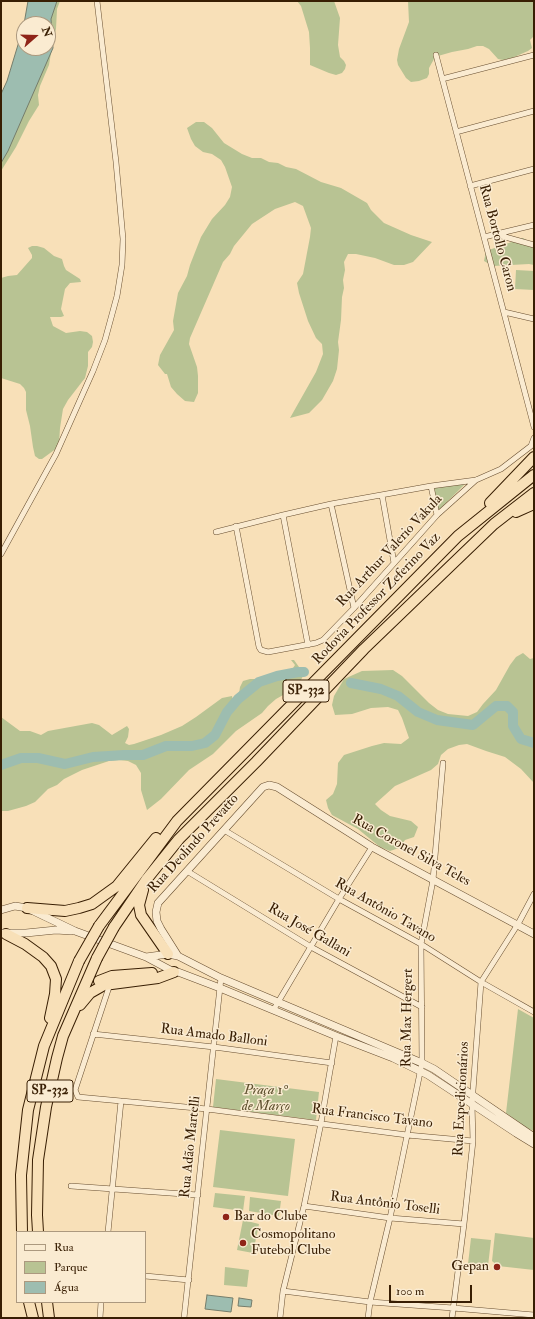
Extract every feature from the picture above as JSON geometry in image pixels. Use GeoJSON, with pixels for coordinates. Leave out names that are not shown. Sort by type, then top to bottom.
{"type":"FeatureCollection","features":[{"type":"Feature","properties":{"kind":"highway"},"geometry":{"type":"LineString","coordinates":[[458,536],[532,458]]}},
{"type":"Feature","properties":{"kind":"highway","name":"Rodovia Professor Zeferino Vaz"},"geometry":{"type":"LineString","coordinates":[[22,1231],[20,1175],[28,1110],[44,1046],[79,961],[99,926],[177,821],[458,536],[534,476]]}},
{"type":"Feature","properties":{"kind":"highway","name":"Rodovia Professor Zeferino Vaz"},"geometry":{"type":"LineString","coordinates":[[38,1231],[38,1160],[46,1107],[57,1058],[69,1020],[97,958],[114,928],[146,880],[179,839],[256,762],[364,649],[494,524],[534,493]]}},
{"type":"Feature","properties":{"kind":"highway"},"geometry":{"type":"LineString","coordinates":[[494,524],[534,504]]}},
{"type":"Feature","properties":{"kind":"highway"},"geometry":{"type":"LineString","coordinates":[[27,908],[65,911],[92,904],[117,886],[166,827],[177,821]]}},
{"type":"Feature","properties":{"kind":"highway"},"geometry":{"type":"LineString","coordinates":[[146,880],[141,895],[141,915],[176,956]]}},
{"type":"Feature","properties":{"kind":"highway"},"geometry":{"type":"LineString","coordinates":[[2,931],[25,944],[43,957],[51,966],[56,979],[55,994],[44,1046]]}},
{"type":"Feature","properties":{"kind":"highway"},"geometry":{"type":"LineString","coordinates":[[69,1020],[90,993],[97,988],[110,984],[151,979],[174,971]]}},
{"type":"Feature","properties":{"kind":"highway"},"geometry":{"type":"LineString","coordinates":[[81,993],[100,981],[112,976],[174,971]]}},
{"type":"Feature","properties":{"kind":"highway"},"geometry":{"type":"LineString","coordinates":[[29,1303],[33,1318]]}},
{"type":"Feature","properties":{"kind":"highway"},"geometry":{"type":"LineString","coordinates":[[46,1303],[49,1318]]}},
{"type":"Feature","properties":{"kind":"street"},"geometry":{"type":"LineString","coordinates":[[1,554],[56,454],[93,371],[105,340],[117,296],[122,265],[123,239],[116,162],[97,1]]}},
{"type":"Feature","properties":{"kind":"street","name":"Rua Bortollo Caron"},"geometry":{"type":"LineString","coordinates":[[436,55],[534,427]]}},
{"type":"Feature","properties":{"kind":"street"},"geometry":{"type":"LineString","coordinates":[[442,79],[534,55]]}},
{"type":"Feature","properties":{"kind":"street"},"geometry":{"type":"LineString","coordinates":[[456,132],[534,111]]}},
{"type":"Feature","properties":{"kind":"street"},"geometry":{"type":"LineString","coordinates":[[470,186],[534,169]]}},
{"type":"Feature","properties":{"kind":"street"},"geometry":{"type":"LineString","coordinates":[[484,237],[534,225]]}},
{"type":"Feature","properties":{"kind":"street"},"geometry":{"type":"LineString","coordinates":[[497,234],[534,245]]}},
{"type":"Feature","properties":{"kind":"street"},"geometry":{"type":"LineString","coordinates":[[504,312],[534,318]]}},
{"type":"Feature","properties":{"kind":"street"},"geometry":{"type":"LineString","coordinates":[[216,532],[283,514],[331,504],[431,486],[476,480],[501,469],[531,446],[534,438]]}},
{"type":"Feature","properties":{"kind":"street","name":"Rua Arthur Valerio Vakula"},"geometry":{"type":"LineString","coordinates":[[308,645],[323,640],[354,608],[437,515],[476,480]]}},
{"type":"Feature","properties":{"kind":"street"},"geometry":{"type":"LineString","coordinates":[[431,486],[437,515]]}},
{"type":"Feature","properties":{"kind":"street"},"geometry":{"type":"LineString","coordinates":[[382,495],[394,563]]}},
{"type":"Feature","properties":{"kind":"street"},"geometry":{"type":"LineString","coordinates":[[331,504],[354,608]]}},
{"type":"Feature","properties":{"kind":"street"},"geometry":{"type":"LineString","coordinates":[[236,526],[261,650],[268,652],[308,645],[283,514]]}},
{"type":"Feature","properties":{"kind":"street","name":"Rua Max Hergert"},"geometry":{"type":"LineString","coordinates":[[368,1318],[370,1302],[390,1218],[422,1063],[421,944],[433,880],[444,763]]}},
{"type":"Feature","properties":{"kind":"street","name":"Rua Deolindo Prevatto"},"geometry":{"type":"LineString","coordinates":[[176,956],[157,921],[156,912],[158,903],[263,787],[270,785],[277,787]]}},
{"type":"Feature","properties":{"kind":"street","name":"Rua Coronel Silva Teles"},"geometry":{"type":"LineString","coordinates":[[277,787],[372,847],[518,924],[534,934]]}},
{"type":"Feature","properties":{"kind":"street","name":"Rua Antônio Tavano"},"geometry":{"type":"LineString","coordinates":[[224,830],[339,899],[421,944],[481,982],[534,1012]]}},
{"type":"Feature","properties":{"kind":"street"},"geometry":{"type":"LineString","coordinates":[[274,1009],[339,899],[372,847]]}},
{"type":"Feature","properties":{"kind":"street","name":"Rua José Gallani"},"geometry":{"type":"LineString","coordinates":[[187,871],[311,947],[422,1007]]}},
{"type":"Feature","properties":{"kind":"street","name":"Rua Expedicionários"},"geometry":{"type":"LineString","coordinates":[[452,1318],[473,1141],[472,1104],[481,982],[518,924],[534,894]]}},
{"type":"Feature","properties":{"kind":"street"},"geometry":{"type":"LineString","coordinates":[[1,910],[15,906],[27,908],[75,932],[146,956],[174,971],[274,1009],[336,1036],[393,1058],[428,1075],[516,1134],[534,1144]]}},
{"type":"Feature","properties":{"kind":"street"},"geometry":{"type":"LineString","coordinates":[[2,931],[56,930],[75,932]]}},
{"type":"Feature","properties":{"kind":"street"},"geometry":{"type":"LineString","coordinates":[[146,956],[176,956],[221,978],[422,1063],[434,1069],[534,1137]]}},
{"type":"Feature","properties":{"kind":"street"},"geometry":{"type":"LineString","coordinates":[[174,971],[182,969],[183,965],[176,956]]}},
{"type":"Feature","properties":{"kind":"street","name":"Rua Adão Martelli"},"geometry":{"type":"LineString","coordinates":[[184,1318],[221,978]]}},
{"type":"Feature","properties":{"kind":"street"},"geometry":{"type":"LineString","coordinates":[[93,1034],[110,984]]}},
{"type":"Feature","properties":{"kind":"street","name":"Rua Amado Balloni"},"geometry":{"type":"LineString","coordinates":[[93,1034],[214,1047],[332,1063]]}},
{"type":"Feature","properties":{"kind":"street","name":"Rua Francisco Tavano"},"geometry":{"type":"LineString","coordinates":[[93,1034],[75,1090],[78,1097],[207,1109],[407,1135],[473,1141]]}},
{"type":"Feature","properties":{"kind":"street"},"geometry":{"type":"LineString","coordinates":[[280,1318],[283,1291],[304,1206],[321,1123],[336,1036]]}},
{"type":"Feature","properties":{"kind":"street"},"geometry":{"type":"LineString","coordinates":[[108,1231],[121,1101]]}},
{"type":"Feature","properties":{"kind":"street"},"geometry":{"type":"LineString","coordinates":[[71,1186],[198,1195]]}},
{"type":"Feature","properties":{"kind":"street","name":"Rua Antônio Toselli"},"geometry":{"type":"LineString","coordinates":[[304,1206],[390,1218],[464,1224]]}},
{"type":"Feature","properties":{"kind":"street"},"geometry":{"type":"LineString","coordinates":[[146,1276],[189,1280]]}},
{"type":"Feature","properties":{"kind":"street"},"geometry":{"type":"LineString","coordinates":[[283,1291],[370,1302],[534,1315]]}},
{"type":"Feature","properties":{"kind":"street"},"geometry":{"type":"LineString","coordinates":[[100,1318],[101,1303]]}},
{"type":"Feature","properties":{"kind":"green space"},"geometry":{"type":"Polygon","coordinates":[[[42,1],[60,1],[57,9],[56,29],[56,16],[46,16],[42,1]]]}},
{"type":"Feature","properties":{"kind":"green space"},"geometry":{"type":"Polygon","coordinates":[[[297,1],[334,1],[340,18],[338,45],[340,57],[346,65],[342,73],[336,75],[310,65],[309,32],[301,6],[297,1]]]}},
{"type":"Feature","properties":{"kind":"green space"},"geometry":{"type":"Polygon","coordinates":[[[408,1],[534,1],[534,36],[530,40],[532,48],[512,58],[503,60],[498,59],[489,49],[483,46],[452,52],[438,56],[434,59],[429,68],[427,78],[411,82],[406,78],[398,65],[397,60],[399,49],[409,22],[408,1]]]}},
{"type":"Feature","properties":{"kind":"green space"},"geometry":{"type":"Polygon","coordinates":[[[44,56],[50,56],[49,65],[40,86],[38,95],[39,105],[1,171],[1,136],[44,56]]]}},
{"type":"Feature","properties":{"kind":"green space"},"geometry":{"type":"Polygon","coordinates":[[[196,122],[204,122],[212,128],[224,143],[242,154],[252,158],[261,158],[269,162],[278,163],[286,167],[296,169],[321,182],[341,188],[367,203],[371,210],[384,223],[411,235],[432,242],[413,262],[404,265],[394,265],[375,258],[348,254],[344,262],[344,288],[338,342],[339,350],[337,369],[333,381],[322,400],[309,413],[290,418],[316,372],[323,354],[322,344],[316,338],[308,321],[297,283],[303,274],[311,228],[303,206],[295,202],[275,209],[252,224],[223,262],[190,338],[189,344],[197,367],[198,376],[198,393],[194,402],[185,401],[177,394],[171,387],[167,374],[165,374],[158,365],[160,355],[174,330],[173,321],[178,293],[187,276],[201,237],[212,219],[230,197],[232,187],[221,160],[212,154],[203,152],[195,146],[191,139],[187,128],[196,122]]]}},
{"type":"Feature","properties":{"kind":"green space"},"geometry":{"type":"Polygon","coordinates":[[[523,238],[534,245],[534,265],[493,266],[484,261],[486,251],[523,238]]]}},
{"type":"Feature","properties":{"kind":"green space"},"geometry":{"type":"Polygon","coordinates":[[[32,246],[44,248],[54,256],[62,259],[66,270],[80,279],[81,282],[70,283],[65,289],[61,309],[64,316],[50,317],[53,326],[66,333],[80,331],[87,332],[92,336],[93,342],[92,347],[88,352],[88,366],[85,378],[63,409],[59,444],[57,448],[42,459],[35,456],[26,410],[26,392],[24,388],[20,384],[1,378],[1,278],[17,275],[32,258],[28,248],[32,246]]]}},
{"type":"Feature","properties":{"kind":"green space"},"geometry":{"type":"Polygon","coordinates":[[[516,270],[534,271],[534,290],[515,289],[516,270]]]}},
{"type":"Feature","properties":{"kind":"green space"},"geometry":{"type":"Polygon","coordinates":[[[466,483],[438,511],[433,488],[466,483]]]}},
{"type":"Feature","properties":{"kind":"green space"},"geometry":{"type":"Polygon","coordinates":[[[523,653],[530,659],[534,658],[534,783],[521,769],[505,757],[467,744],[459,745],[448,749],[441,755],[438,764],[431,770],[395,786],[375,804],[390,816],[411,821],[418,827],[414,837],[405,840],[399,848],[390,851],[380,847],[358,829],[332,815],[326,800],[333,794],[337,784],[338,763],[344,755],[384,743],[401,744],[409,738],[398,710],[388,707],[371,708],[352,714],[335,715],[332,705],[334,696],[344,679],[362,671],[393,670],[402,676],[438,710],[448,714],[468,716],[477,712],[496,690],[516,657],[523,653]]]}},
{"type":"Feature","properties":{"kind":"green space"},"geometry":{"type":"Polygon","coordinates":[[[291,660],[294,660],[303,676],[299,684],[292,690],[276,699],[262,713],[236,731],[213,754],[189,770],[161,799],[147,810],[141,790],[141,773],[136,765],[128,761],[119,760],[109,761],[82,770],[48,789],[35,802],[8,811],[1,811],[1,717],[20,731],[30,731],[41,735],[48,731],[92,723],[99,725],[112,735],[127,726],[129,729],[128,737],[125,743],[129,745],[161,735],[182,726],[222,698],[232,696],[233,703],[236,705],[243,681],[250,679],[265,679],[293,668],[295,665],[291,660]]]}},
{"type":"Feature","properties":{"kind":"green space"},"geometry":{"type":"Polygon","coordinates":[[[518,1009],[534,1018],[534,1131],[527,1128],[506,1113],[518,1009]]]}},
{"type":"Feature","properties":{"kind":"green space","name":"Praça 1º de Março"},"geometry":{"type":"Polygon","coordinates":[[[216,1079],[319,1092],[316,1120],[213,1107],[216,1079]]]}},
{"type":"Feature","properties":{"kind":"green space"},"geometry":{"type":"Polygon","coordinates":[[[220,1130],[295,1139],[288,1196],[213,1187],[220,1130]]]}},
{"type":"Feature","properties":{"kind":"green space"},"geometry":{"type":"Polygon","coordinates":[[[215,1193],[245,1196],[243,1211],[213,1207],[215,1193]]]}},
{"type":"Feature","properties":{"kind":"green space"},"geometry":{"type":"Polygon","coordinates":[[[250,1197],[281,1201],[279,1216],[249,1211],[250,1197]]]}},
{"type":"Feature","properties":{"kind":"green space"},"geometry":{"type":"Polygon","coordinates":[[[243,1220],[259,1224],[253,1253],[237,1250],[243,1220]]]}},
{"type":"Feature","properties":{"kind":"green space"},"geometry":{"type":"Polygon","coordinates":[[[495,1233],[534,1238],[534,1270],[498,1266],[492,1261],[495,1233]]]}},
{"type":"Feature","properties":{"kind":"green space"},"geometry":{"type":"Polygon","coordinates":[[[471,1238],[491,1240],[488,1266],[468,1264],[471,1238]]]}},
{"type":"Feature","properties":{"kind":"green space"},"geometry":{"type":"Polygon","coordinates":[[[225,1267],[249,1270],[247,1287],[224,1285],[225,1267]]]}},
{"type":"Feature","properties":{"kind":"water"},"geometry":{"type":"Polygon","coordinates":[[[28,1],[57,1],[52,16],[25,16],[28,1]]]}},
{"type":"Feature","properties":{"kind":"water"},"geometry":{"type":"Polygon","coordinates":[[[16,51],[16,56],[50,56],[8,151],[1,163],[1,94],[7,81],[16,51]]]}},
{"type":"Feature","properties":{"kind":"water"},"geometry":{"type":"Polygon","coordinates":[[[207,1295],[233,1298],[231,1312],[205,1309],[207,1295]]]}},
{"type":"Feature","properties":{"kind":"water"},"geometry":{"type":"Polygon","coordinates":[[[239,1298],[252,1300],[251,1307],[238,1306],[239,1298]]]}},
{"type":"Feature","properties":{"kind":"waterway"},"geometry":{"type":"LineString","coordinates":[[1,765],[21,758],[38,758],[65,764],[93,757],[143,755],[166,746],[192,746],[205,743],[215,735],[227,712],[238,699],[259,682],[277,676],[304,672]]}},
{"type":"Feature","properties":{"kind":"waterway"},"geometry":{"type":"LineString","coordinates":[[351,683],[381,689],[398,696],[418,712],[437,720],[473,725],[496,706],[507,706],[513,712],[513,726],[521,739],[534,743]]}},
{"type":"Feature","properties":{"kind":"place","name":"Bar do Clube"},"geometry":{"type":"Point","coordinates":[226,1217]}},
{"type":"Feature","properties":{"kind":"place","name":"Cosmopolitano Futebol Clube"},"geometry":{"type":"Point","coordinates":[243,1243]}},
{"type":"Feature","properties":{"kind":"place","name":"Gepan"},"geometry":{"type":"Point","coordinates":[497,1267]}}]}
